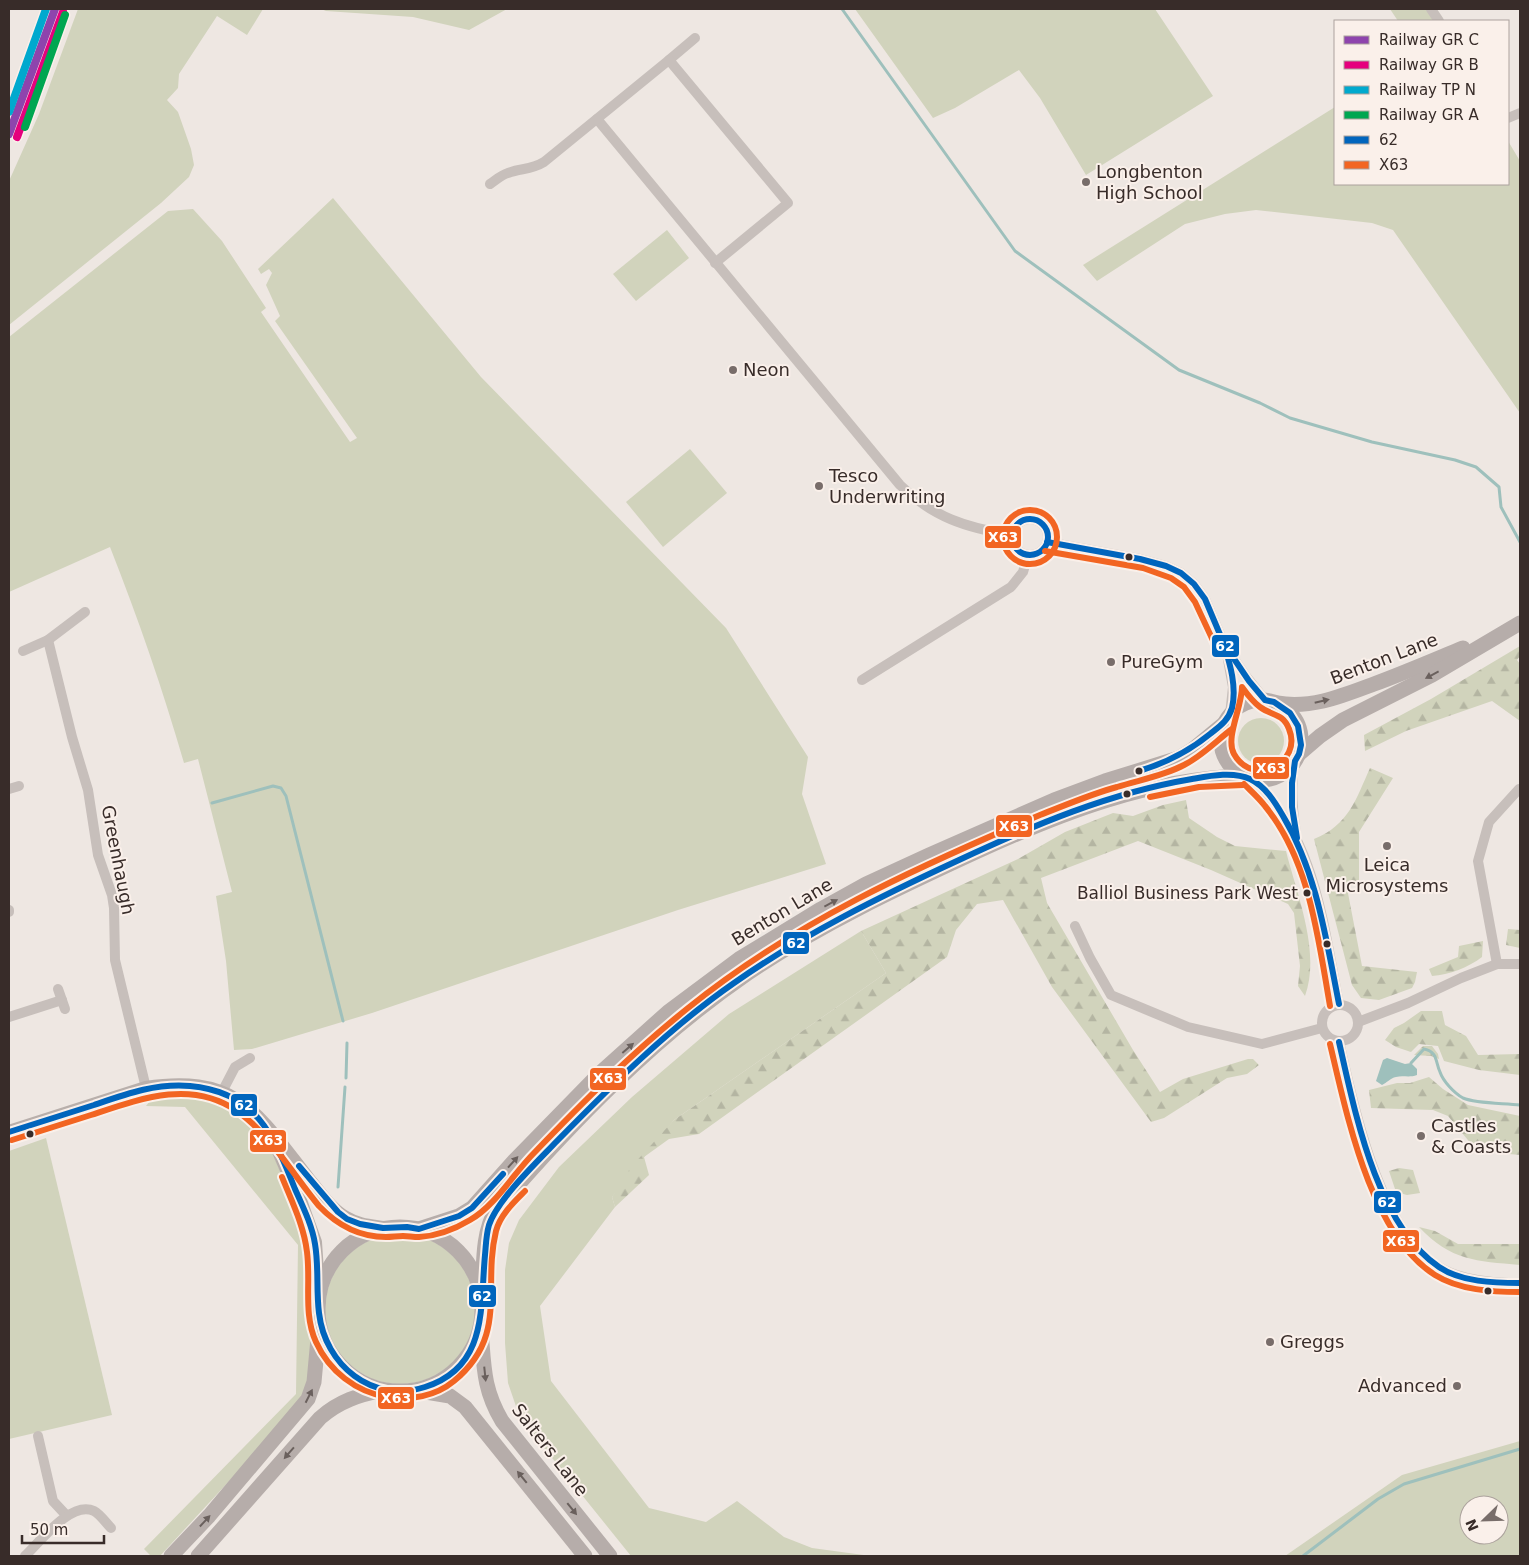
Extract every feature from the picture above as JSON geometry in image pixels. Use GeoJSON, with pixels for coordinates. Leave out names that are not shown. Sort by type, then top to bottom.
{"type":"FeatureCollection","features":[{"type":"Feature","properties":{"kind":"main road","name":"Benton Lane"},"geometry":{"type":"LineString","coordinates":[[1269,701],[1301,705],[1339,696],[1404,673],[1520,624]]}},
{"type":"Feature","properties":{"kind":"main road","name":"Benton Lane"},"geometry":{"type":"LineString","coordinates":[[1297,758],[1327,730],[1343,720],[1432,675],[1504,632]]}},
{"type":"Feature","properties":{"kind":"main road"},"geometry":{"type":"LineString","coordinates":[[1256,701],[1269,701],[1290,713],[1298,726],[1301,738],[1297,758],[1285,771],[1273,778],[1262,780],[1246,777],[1232,767],[1224,754],[1222,741],[1228,718],[1242,705],[1256,701]]}},
{"type":"Feature","properties":{"kind":"main road","name":"Benton Lane"},"geometry":{"type":"LineString","coordinates":[[419,1229],[459,1216],[472,1208],[520,1155],[600,1073],[668,1012],[739,959],[866,884],[929,855],[1054,800],[1104,781],[1179,758],[1192,750],[1228,718]]}},
{"type":"Feature","properties":{"kind":"main road","name":"Benton Lane"},"geometry":{"type":"LineString","coordinates":[[482,1298],[488,1231],[491,1218],[496,1210],[539,1160],[632,1067],[678,1027],[749,973],[803,940],[874,901],[1004,839],[1060,816],[1099,802],[1149,788],[1206,777],[1246,777]]}},
{"type":"Feature","properties":{"kind":"main road"},"geometry":{"type":"LineString","coordinates":[[9,1132],[146,1088],[166,1085],[204,1087],[222,1092],[244,1104],[264,1122],[318,1190],[347,1219],[360,1224],[383,1228],[407,1227],[419,1229],[442,1238],[461,1254],[475,1274],[482,1298],[481,1326],[477,1339],[462,1363],[440,1381],[414,1390]]}},
{"type":"Feature","properties":{"kind":"main road"},"geometry":{"type":"LineString","coordinates":[[171,1556],[209,1516],[308,1400],[314,1382],[320,1322],[317,1255],[311,1228],[289,1171],[264,1122]]}},
{"type":"Feature","properties":{"kind":"main road"},"geometry":{"type":"LineString","coordinates":[[319,1301],[325,1276],[339,1254],[359,1238],[383,1228]]}},
{"type":"Feature","properties":{"kind":"main road"},"geometry":{"type":"LineString","coordinates":[[320,1322],[323,1336],[337,1360],[358,1379],[384,1389]]}},
{"type":"Feature","properties":{"kind":"main road","name":"Salters Lane"},"geometry":{"type":"LineString","coordinates":[[481,1326],[485,1379],[493,1406],[502,1421],[610,1556]]}},
{"type":"Feature","properties":{"kind":"main road"},"geometry":{"type":"LineString","coordinates":[[198,1556],[320,1418],[342,1402],[357,1395],[384,1389],[439,1393],[450,1396],[465,1408],[585,1556]]}},
{"type":"Feature","properties":{"kind":"street"},"geometry":{"type":"LineString","coordinates":[[1431,9],[1438,20]]}},
{"type":"Feature","properties":{"kind":"street"},"geometry":{"type":"LineString","coordinates":[[490,184],[510,172],[537,166],[695,38]]}},
{"type":"Feature","properties":{"kind":"street"},"geometry":{"type":"LineString","coordinates":[[669,60],[788,203],[716,263]]}},
{"type":"Feature","properties":{"kind":"street"},"geometry":{"type":"LineString","coordinates":[[597,119],[846,422],[909,494],[926,507],[952,521],[1012,535]]}},
{"type":"Feature","properties":{"kind":"street"},"geometry":{"type":"LineString","coordinates":[[1030,518],[1035,519],[1045,528],[1047,542],[1038,553],[1028,555],[1016,548],[1012,535],[1013,529],[1020,521],[1030,518]]}},
{"type":"Feature","properties":{"kind":"street"},"geometry":{"type":"LineString","coordinates":[[1047,542],[1140,559],[1166,566],[1182,573],[1194,584],[1205,599],[1224,644],[1248,681],[1269,701]]}},
{"type":"Feature","properties":{"kind":"street"},"geometry":{"type":"LineString","coordinates":[[862,680],[1011,587],[1023,572],[1028,555]]}},
{"type":"Feature","properties":{"kind":"street"},"geometry":{"type":"LineString","coordinates":[[23,652],[48,640],[85,612]]}},
{"type":"Feature","properties":{"kind":"street","name":"Greenhaugh"},"geometry":{"type":"LineString","coordinates":[[48,640],[72,737],[88,790],[98,856],[112,895],[115,960],[146,1088]]}},
{"type":"Feature","properties":{"kind":"street"},"geometry":{"type":"LineString","coordinates":[[1224,644],[1233,687],[1228,718]]}},
{"type":"Feature","properties":{"kind":"street"},"geometry":{"type":"LineString","coordinates":[[1297,758],[1292,783],[1297,838],[1314,890],[1339,1004]]}},
{"type":"Feature","properties":{"kind":"street"},"geometry":{"type":"LineString","coordinates":[[1246,777],[1269,796],[1297,838]]}},
{"type":"Feature","properties":{"kind":"street"},"geometry":{"type":"LineString","coordinates":[[1496,964],[1478,861],[1488,822],[1519,790]]}},
{"type":"Feature","properties":{"kind":"street"},"geometry":{"type":"LineString","coordinates":[[1075,926],[1090,958],[1111,995],[1188,1027],[1262,1044],[1322,1028]]}},
{"type":"Feature","properties":{"kind":"street"},"geometry":{"type":"LineString","coordinates":[[1358,1022],[1408,1003],[1496,964],[1520,964]]}},
{"type":"Feature","properties":{"kind":"street"},"geometry":{"type":"LineString","coordinates":[[9,1017],[63,1004],[58,989]]}},
{"type":"Feature","properties":{"kind":"street"},"geometry":{"type":"LineString","coordinates":[[1339,1004],[1350,1007],[1355,1013],[1358,1022],[1357,1030],[1353,1036],[1350,1039],[1339,1042],[1332,1040],[1325,1034],[1321,1021],[1328,1009],[1339,1004]]}},
{"type":"Feature","properties":{"kind":"street"},"geometry":{"type":"LineString","coordinates":[[1339,1042],[1359,1127],[1378,1180],[1404,1234],[1421,1254],[1440,1268],[1471,1279],[1492,1283],[1520,1283]]}},
{"type":"Feature","properties":{"kind":"street"},"geometry":{"type":"LineString","coordinates":[[222,1092],[235,1067],[250,1058]]}},
{"type":"Feature","properties":{"kind":"street"},"geometry":{"type":"LineString","coordinates":[[38,1436],[53,1501],[66,1515]]}},
{"type":"Feature","properties":{"kind":"street"},"geometry":{"type":"LineString","coordinates":[[25,1556],[66,1515],[80,1510],[94,1511],[110,1528]]}},
{"type":"Feature","properties":{"kind":"green space"},"geometry":{"type":"Polygon","coordinates":[[[78,9],[263,9],[247,35],[217,16],[179,74],[178,88],[167,100],[178,112],[191,149],[194,165],[189,177],[161,203],[9,325],[9,181],[39,114],[78,9]]]}},
{"type":"Feature","properties":{"kind":"green space"},"geometry":{"type":"Polygon","coordinates":[[[321,9],[507,9],[469,30],[413,17],[326,11],[321,9]]]}},
{"type":"Feature","properties":{"kind":"green space"},"geometry":{"type":"Polygon","coordinates":[[[855,9],[1155,9],[1213,96],[1086,175],[1040,98],[1019,70],[955,108],[933,118],[855,9]]]}},
{"type":"Feature","properties":{"kind":"green space"},"geometry":{"type":"Polygon","coordinates":[[[1390,9],[1427,9],[1434,20],[1397,20],[1390,9]]]}},
{"type":"Feature","properties":{"kind":"green space"},"geometry":{"type":"Polygon","coordinates":[[[1334,108],[1334,185],[1509,185],[1509,143],[1520,161],[1520,413],[1393,230],[1372,223],[1256,210],[1225,214],[1185,224],[1097,281],[1083,265],[1334,108]]]}},
{"type":"Feature","properties":{"kind":"green space"},"geometry":{"type":"Polygon","coordinates":[[[333,198],[481,377],[726,628],[808,757],[802,794],[826,864],[678,910],[372,1013],[252,1049],[234,1050],[226,961],[216,896],[232,892],[198,759],[184,763],[150,654],[110,547],[9,592],[9,337],[168,211],[193,209],[222,241],[266,308],[261,312],[350,442],[357,438],[275,321],[280,316],[266,285],[272,273],[269,269],[261,274],[258,269],[333,198]]]}},
{"type":"Feature","properties":{"kind":"green space"},"geometry":{"type":"Polygon","coordinates":[[[667,230],[689,258],[636,301],[613,274],[667,230]]]}},
{"type":"Feature","properties":{"kind":"green space"},"geometry":{"type":"Polygon","coordinates":[[[690,449],[727,493],[663,547],[626,502],[690,449]]]}},
{"type":"Feature","properties":{"kind":"green space"},"geometry":{"type":"Polygon","coordinates":[[[1520,646],[1520,656],[1517,660],[1520,664],[1520,721],[1492,701],[1406,731],[1365,751],[1364,735],[1431,699],[1520,646]]]}},
{"type":"Feature","properties":{"kind":"green space"},"geometry":{"type":"Polygon","coordinates":[[[1266,718],[1278,724],[1283,732],[1283,750],[1278,758],[1270,763],[1256,764],[1244,758],[1239,750],[1238,736],[1244,724],[1252,719],[1266,718]]]}},
{"type":"Feature","properties":{"kind":"green space"},"geometry":{"type":"Polygon","coordinates":[[[1370,768],[1393,778],[1359,832],[1359,881],[1347,888],[1362,966],[1417,972],[1412,988],[1379,1000],[1361,998],[1352,985],[1314,839],[1326,833],[1343,819],[1350,810],[1370,768]]]}},
{"type":"Feature","properties":{"kind":"green space"},"geometry":{"type":"Polygon","coordinates":[[[1186,800],[1189,818],[1217,837],[1235,846],[1286,851],[1306,924],[1309,942],[1309,979],[1305,996],[1298,986],[1300,966],[1294,913],[1288,904],[1211,870],[1138,841],[1041,878],[1047,903],[1133,1050],[1160,1092],[1183,1079],[1253,1059],[1259,1065],[1247,1074],[1227,1078],[1164,1118],[1151,1122],[1052,987],[1003,900],[977,904],[956,930],[947,957],[699,1134],[669,1139],[644,1157],[649,1175],[615,1207],[612,1197],[631,1167],[674,1120],[886,973],[861,931],[1018,859],[1065,832],[1113,813],[1133,816],[1163,805],[1186,800]]]}},
{"type":"Feature","properties":{"kind":"green space"},"geometry":{"type":"Polygon","coordinates":[[[1508,929],[1520,930],[1520,948],[1506,945],[1508,929]]]}},
{"type":"Feature","properties":{"kind":"green space"},"geometry":{"type":"Polygon","coordinates":[[[861,931],[886,973],[674,1120],[612,1197],[615,1207],[540,1306],[551,1381],[649,1508],[706,1522],[737,1501],[784,1537],[812,1548],[871,1556],[631,1556],[520,1418],[508,1383],[505,1343],[505,1270],[509,1243],[519,1220],[559,1167],[632,1097],[729,1014],[861,931]]]}},
{"type":"Feature","properties":{"kind":"green space"},"geometry":{"type":"Polygon","coordinates":[[[1483,941],[1482,957],[1477,961],[1452,972],[1432,976],[1429,969],[1458,957],[1459,946],[1483,941]]]}},
{"type":"Feature","properties":{"kind":"green space"},"geometry":{"type":"Polygon","coordinates":[[[1421,1011],[1442,1011],[1445,1025],[1466,1036],[1478,1055],[1520,1054],[1520,1075],[1479,1070],[1444,1061],[1438,1046],[1419,1044],[1411,1052],[1396,1047],[1385,1040],[1394,1028],[1421,1011]]]}},
{"type":"Feature","properties":{"kind":"green space"},"geometry":{"type":"Polygon","coordinates":[[[1423,1046],[1432,1046],[1439,1059],[1431,1056],[1414,1055],[1423,1046]]]}},
{"type":"Feature","properties":{"kind":"green space"},"geometry":{"type":"Polygon","coordinates":[[[1429,1077],[1443,1089],[1468,1105],[1520,1116],[1520,1155],[1477,1151],[1448,1116],[1433,1110],[1371,1108],[1369,1090],[1397,1083],[1410,1083],[1429,1077]]]}},
{"type":"Feature","properties":{"kind":"green space"},"geometry":{"type":"Polygon","coordinates":[[[175,1094],[200,1097],[223,1104],[246,1119],[261,1135],[273,1154],[309,1240],[312,1261],[311,1368],[302,1402],[160,1556],[151,1556],[144,1549],[296,1394],[298,1245],[185,1107],[146,1106],[153,1097],[175,1094]]]}},
{"type":"Feature","properties":{"kind":"green space"},"geometry":{"type":"Polygon","coordinates":[[[46,1138],[112,1415],[9,1439],[9,1151],[46,1138]]]}},
{"type":"Feature","properties":{"kind":"green space"},"geometry":{"type":"Polygon","coordinates":[[[1399,1168],[1413,1170],[1420,1193],[1407,1195],[1396,1192],[1389,1171],[1399,1168]]]}},
{"type":"Feature","properties":{"kind":"green space"},"geometry":{"type":"Polygon","coordinates":[[[1419,1227],[1435,1231],[1458,1244],[1520,1244],[1520,1265],[1477,1260],[1453,1253],[1442,1247],[1419,1227]]]}},
{"type":"Feature","properties":{"kind":"green space"},"geometry":{"type":"Polygon","coordinates":[[[400,1234],[429,1240],[453,1256],[469,1280],[475,1309],[469,1338],[453,1362],[429,1378],[400,1384],[371,1378],[347,1362],[331,1338],[325,1309],[331,1280],[347,1256],[371,1240],[400,1234]]]}},
{"type":"Feature","properties":{"kind":"green space"},"geometry":{"type":"Polygon","coordinates":[[[1520,1441],[1520,1556],[1285,1556],[1402,1475],[1520,1441]]]}},
{"type":"Feature","properties":{"kind":"water"},"geometry":{"type":"Polygon","coordinates":[[[1387,1058],[1405,1064],[1411,1063],[1417,1069],[1417,1075],[1394,1078],[1382,1085],[1376,1081],[1383,1060],[1387,1058]]]}},
{"type":"Feature","properties":{"kind":"waterway"},"geometry":{"type":"LineString","coordinates":[[842,9],[1015,251],[1179,370],[1260,403],[1290,418],[1372,442],[1455,460],[1476,467],[1499,487],[1501,507],[1520,542]]}},
{"type":"Feature","properties":{"kind":"waterway"},"geometry":{"type":"LineString","coordinates":[[212,803],[273,786],[281,788],[286,796],[343,1021]]}},
{"type":"Feature","properties":{"kind":"waterway"},"geometry":{"type":"LineString","coordinates":[[346,1078],[347,1043]]}},
{"type":"Feature","properties":{"kind":"waterway"},"geometry":{"type":"LineString","coordinates":[[1411,1063],[1424,1049],[1429,1050],[1434,1055],[1446,1083],[1463,1098],[1483,1102],[1520,1105]]}},
{"type":"Feature","properties":{"kind":"waterway"},"geometry":{"type":"LineString","coordinates":[[338,1187],[345,1087]]}},
{"type":"Feature","properties":{"kind":"waterway"},"geometry":{"type":"LineString","coordinates":[[1303,1556],[1378,1499],[1404,1484],[1520,1449]]}},
{"type":"Feature","properties":{"kind":"transit line"},"geometry":{"type":"LineString","coordinates":[[9,112],[46,9]]}},
{"type":"Feature","properties":{"kind":"transit line"},"geometry":{"type":"LineString","coordinates":[[9,134],[55,9]]}},
{"type":"Feature","properties":{"kind":"transit line"},"geometry":{"type":"LineString","coordinates":[[17,137],[63,12]]}},
{"type":"Feature","properties":{"kind":"transit line"},"geometry":{"type":"LineString","coordinates":[[25,127],[65,15]]}},
{"type":"Feature","properties":{"kind":"transit line","name":"X63"},"geometry":{"type":"LineString","coordinates":[[1030,510],[1040,512],[1049,518],[1055,527],[1057,537],[1055,547],[1049,556],[1040,562],[1030,564],[1020,562],[1011,556],[1005,547],[1003,537],[1005,527],[1011,518],[1020,512],[1030,510]]}},
{"type":"Feature","properties":{"kind":"transit line","name":"62"},"geometry":{"type":"LineString","coordinates":[[1030,519],[1037,520],[1043,524],[1047,530],[1048,537],[1047,544],[1043,550],[1037,554],[1030,555],[1023,554],[1017,550],[1013,544],[1012,537],[1013,530],[1017,524],[1023,520],[1030,519]]}},
{"type":"Feature","properties":{"kind":"transit line","name":"62"},"geometry":{"type":"LineString","coordinates":[[1047,542],[1140,559],[1166,566],[1181,573],[1194,584],[1205,599],[1224,644],[1249,681],[1265,700],[1274,702],[1290,713],[1298,726],[1301,745],[1295,761],[1292,783],[1292,807],[1297,838]]}},
{"type":"Feature","properties":{"kind":"transit line","name":"X63"},"geometry":{"type":"LineString","coordinates":[[1045,551],[1143,568],[1171,578],[1184,587],[1195,602],[1216,647]]}},
{"type":"Feature","properties":{"kind":"transit line","name":"62"},"geometry":{"type":"LineString","coordinates":[[1139,771],[1168,761],[1185,752],[1223,723],[1228,716],[1232,708],[1234,692],[1224,644]]}},
{"type":"Feature","properties":{"kind":"transit line","name":"X63"},"geometry":{"type":"LineString","coordinates":[[1242,687],[1257,705],[1280,717],[1287,724],[1291,741],[1289,752],[1283,761],[1274,767],[1263,770],[1253,769],[1242,764],[1234,754],[1231,740],[1242,687]]}},
{"type":"Feature","properties":{"kind":"transit line","name":"X63"},"geometry":{"type":"LineString","coordinates":[[12,1140],[146,1098],[183,1094],[202,1096],[219,1101],[249,1120],[271,1143],[319,1206],[341,1225],[367,1235],[386,1237],[419,1237],[445,1232],[470,1220],[488,1206],[552,1134],[648,1042],[728,977],[770,949],[857,899],[948,855],[1078,800],[1176,769],[1203,753],[1232,729]]}},
{"type":"Feature","properties":{"kind":"transit line","name":"62"},"geometry":{"type":"LineString","coordinates":[[9,1132],[129,1093],[165,1086],[190,1086],[213,1090],[231,1097],[259,1119],[270,1134],[304,1209],[314,1237],[319,1313],[323,1332],[331,1349],[341,1364],[354,1376],[370,1385],[387,1390],[405,1391],[425,1387],[445,1378],[460,1365],[470,1350],[477,1333],[480,1315],[488,1229],[494,1215],[509,1193],[557,1141],[620,1078],[664,1038],[734,983],[815,932],[930,874],[1044,823],[1102,802],[1161,785],[1229,775],[1236,775],[1255,782],[1265,790],[1277,805],[1295,838],[1304,860],[1325,931],[1339,1004]]}},
{"type":"Feature","properties":{"kind":"transit line","name":"X63"},"geometry":{"type":"LineString","coordinates":[[1244,784],[1263,803],[1280,828],[1302,876],[1316,927],[1330,1006]]}},
{"type":"Feature","properties":{"kind":"transit line","name":"X63"},"geometry":{"type":"LineString","coordinates":[[1150,797],[1199,787],[1243,785]]}},
{"type":"Feature","properties":{"kind":"transit line","name":"62"},"geometry":{"type":"LineString","coordinates":[[1339,1042],[1361,1133],[1371,1165],[1399,1224],[1417,1248],[1439,1267],[1457,1276],[1489,1282],[1520,1283]]}},
{"type":"Feature","properties":{"kind":"transit line","name":"X63"},"geometry":{"type":"LineString","coordinates":[[1330,1044],[1344,1104],[1364,1171],[1378,1203],[1394,1232],[1413,1256],[1435,1275],[1444,1280],[1476,1289],[1520,1292]]}},
{"type":"Feature","properties":{"kind":"transit line","name":"62"},"geometry":{"type":"LineString","coordinates":[[299,1166],[338,1212],[347,1219],[360,1224],[383,1228],[407,1227],[419,1229],[459,1216],[472,1208],[503,1174]]}},
{"type":"Feature","properties":{"kind":"transit line","name":"X63"},"geometry":{"type":"LineString","coordinates":[[282,1177],[297,1214],[305,1242],[308,1263],[308,1309],[316,1342],[328,1362],[354,1385],[376,1394],[396,1398],[414,1398],[431,1394],[454,1381],[471,1364],[482,1346],[488,1329],[492,1252],[496,1231],[504,1214],[525,1191]]}},
{"type":"Feature","properties":{"kind":"place","name":"Longbenton High School"},"geometry":{"type":"Point","coordinates":[1086,182]}},
{"type":"Feature","properties":{"kind":"place","name":"Neon"},"geometry":{"type":"Point","coordinates":[733,370]}},
{"type":"Feature","properties":{"kind":"place","name":"Tesco Underwriting"},"geometry":{"type":"Point","coordinates":[819,486]}},
{"type":"Feature","properties":{"kind":"place","name":"PureGym"},"geometry":{"type":"Point","coordinates":[1111,662]}},
{"type":"Feature","properties":{"kind":"place","name":"Leica Microsystems"},"geometry":{"type":"Point","coordinates":[1387,846]}},
{"type":"Feature","properties":{"kind":"place","name":"Balliol Business Park West"},"geometry":{"type":"Point","coordinates":[1307,893]}},
{"type":"Feature","properties":{"kind":"place","name":"Castles & Coasts"},"geometry":{"type":"Point","coordinates":[1421,1136]}},
{"type":"Feature","properties":{"kind":"place","name":"Greggs"},"geometry":{"type":"Point","coordinates":[1270,1342]}},
{"type":"Feature","properties":{"kind":"place","name":"Advanced"},"geometry":{"type":"Point","coordinates":[1457,1386]}}]}
